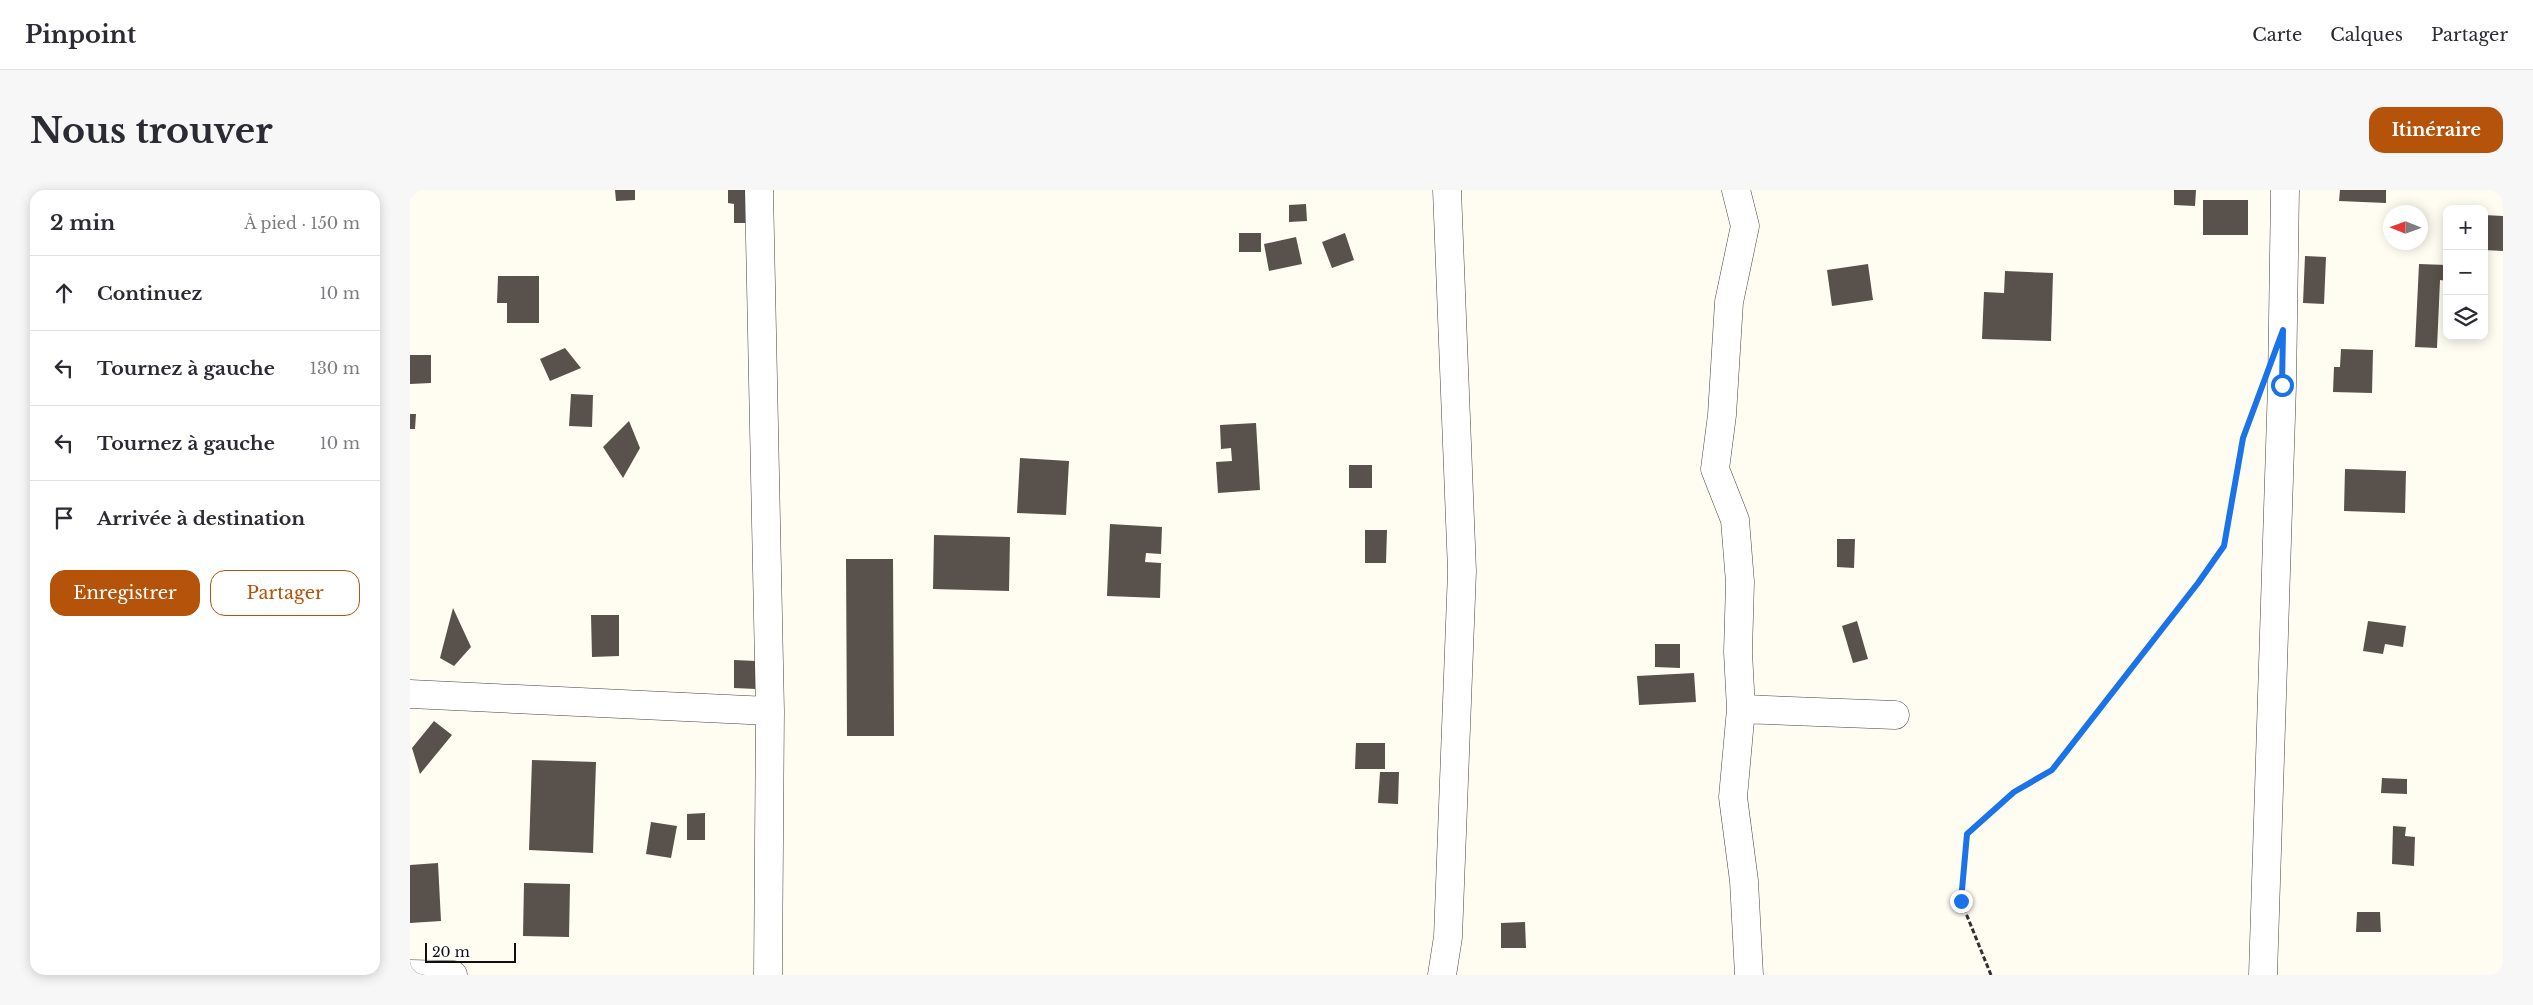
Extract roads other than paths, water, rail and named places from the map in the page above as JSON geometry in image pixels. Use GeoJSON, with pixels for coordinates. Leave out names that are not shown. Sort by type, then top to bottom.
{"type":"FeatureCollection","features":[{"type":"Feature","properties":{"kind":"street"},"geometry":{"type":"LineString","coordinates":[[758,190],[770,711],[768,975]]}},
{"type":"Feature","properties":{"kind":"street"},"geometry":{"type":"LineString","coordinates":[[1442,975],[1448,937],[1462,571],[1447,190]]}},
{"type":"Feature","properties":{"kind":"street"},"geometry":{"type":"LineString","coordinates":[[1736,190],[1745,226],[1728,302],[1722,415],[1715,469],[1735,520],[1740,582],[1738,652],[1741,709],[1733,798],[1744,881],[1749,975]]}},
{"type":"Feature","properties":{"kind":"street"},"geometry":{"type":"LineString","coordinates":[[2263,975],[2282,385],[2286,190]]}},
{"type":"Feature","properties":{"kind":"street"},"geometry":{"type":"LineString","coordinates":[[410,694],[770,711]]}},
{"type":"Feature","properties":{"kind":"street"},"geometry":{"type":"LineString","coordinates":[[1741,709],[1895,715]]}},
{"type":"Feature","properties":{"kind":"street"},"geometry":{"type":"LineString","coordinates":[[410,974],[453,975]]}}]}
